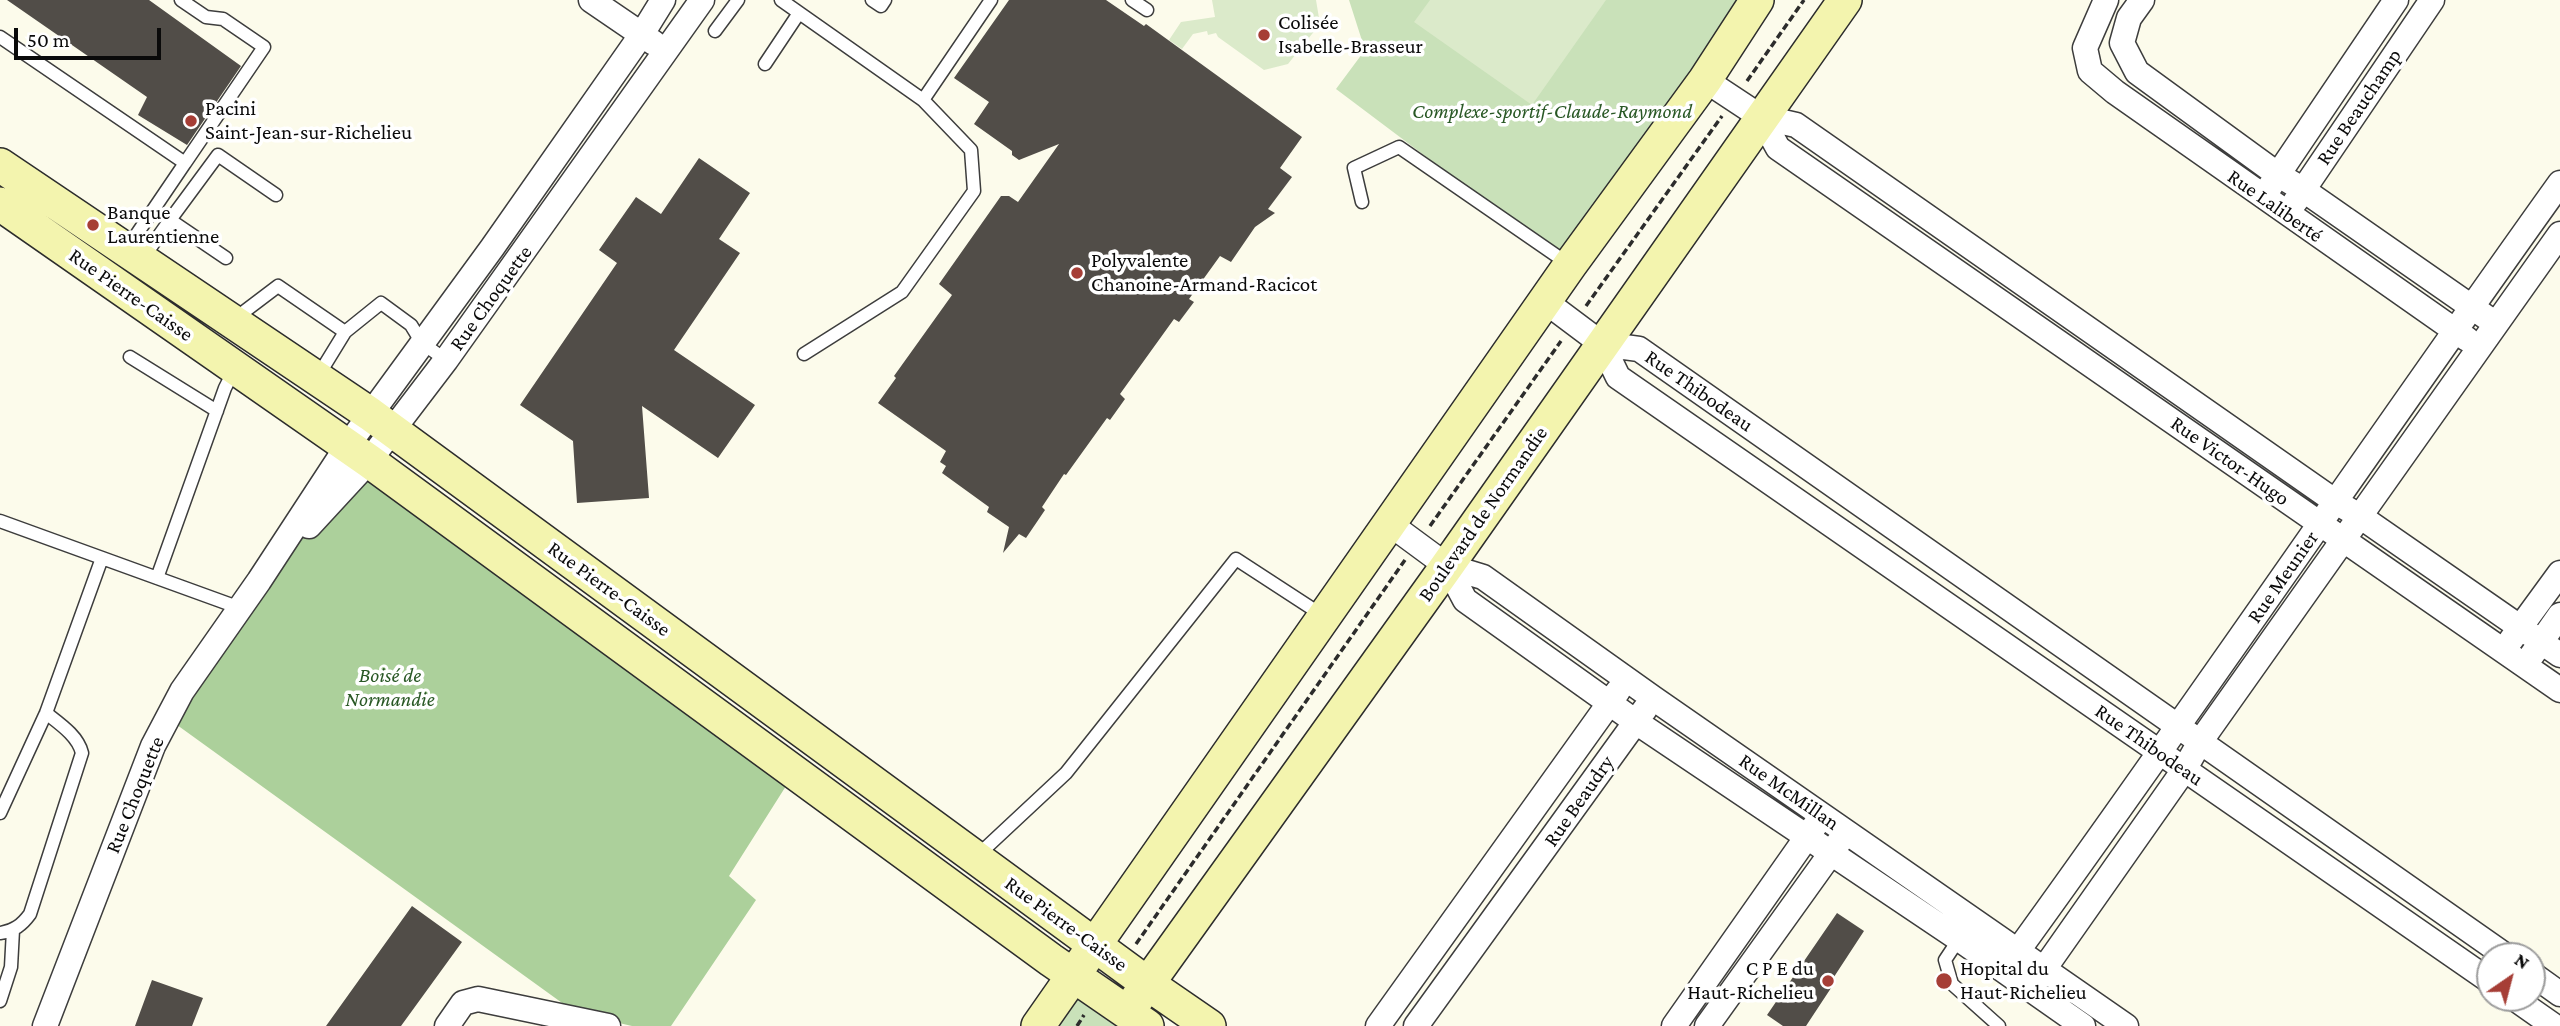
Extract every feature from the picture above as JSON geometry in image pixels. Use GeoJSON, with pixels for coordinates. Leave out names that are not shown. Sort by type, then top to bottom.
{"type":"FeatureCollection","features":[{"type":"Feature","properties":{"kind":"street"},"geometry":{"type":"LineString","coordinates":[[592,0],[666,51]]}},
{"type":"Feature","properties":{"kind":"street","name":"Rue Choquette"},"geometry":{"type":"LineString","coordinates":[[381,422],[446,360],[702,0]]}},
{"type":"Feature","properties":{"kind":"street"},"geometry":{"type":"LineString","coordinates":[[1038,1026],[1086,985],[1109,955],[1325,617],[1570,265],[1705,80],[1757,0]]}},
{"type":"Feature","properties":{"kind":"street","name":"Boulevard de Normandie"},"geometry":{"type":"LineString","coordinates":[[1131,1021],[1148,984],[1845,0]]}},
{"type":"Feature","properties":{"kind":"street"},"geometry":{"type":"LineString","coordinates":[[2106,0],[2085,48],[2086,52],[2122,43],[2129,18],[2142,0]]}},
{"type":"Feature","properties":{"kind":"street","name":"Rue Beauchamp"},"geometry":{"type":"LineString","coordinates":[[2264,198],[2277,174],[2396,0]]}},
{"type":"Feature","properties":{"kind":"street","name":"Rue Beauchamp"},"geometry":{"type":"LineString","coordinates":[[2287,215],[2432,0]]}},
{"type":"Feature","properties":{"kind":"street"},"geometry":{"type":"LineString","coordinates":[[655,3],[685,25]]}},
{"type":"Feature","properties":{"kind":"street","name":"Rue Choquette"},"geometry":{"type":"LineString","coordinates":[[44,1026],[153,746],[182,691],[259,580],[381,422],[422,343],[642,34],[655,3]]}},
{"type":"Feature","properties":{"kind":"street","name":"Rue Laliberté"},"geometry":{"type":"LineString","coordinates":[[2122,43],[2137,72],[2277,174],[2495,324]]}},
{"type":"Feature","properties":{"kind":"street","name":"Rue Laliberté"},"geometry":{"type":"LineString","coordinates":[[2086,52],[2090,71],[2115,92],[2478,348]]}},
{"type":"Feature","properties":{"kind":"street","name":"Rue Victor-Hugo"},"geometry":{"type":"LineString","coordinates":[[1705,80],[1761,117],[1796,125],[2336,502],[2551,648]]}},
{"type":"Feature","properties":{"kind":"street","name":"Rue Victor-Hugo"},"geometry":{"type":"LineString","coordinates":[[1761,117],[1778,148],[2560,690]]}},
{"type":"Feature","properties":{"kind":"street","name":"Rue Pierre-Caisse"},"geometry":{"type":"LineString","coordinates":[[0,165],[381,422],[975,858],[1209,1026]]}},
{"type":"Feature","properties":{"kind":"street","name":"Rue Meunier"},"geometry":{"type":"LineString","coordinates":[[2011,960],[2179,726],[2454,330],[2560,183]]}},
{"type":"Feature","properties":{"kind":"street","name":"Rue Pierre-Caisse"},"geometry":{"type":"LineString","coordinates":[[0,204],[358,453],[1086,985],[1131,1021]]}},
{"type":"Feature","properties":{"kind":"street","name":"Rue Meunier"},"geometry":{"type":"LineString","coordinates":[[2037,979],[2184,769],[2200,742],[2560,233]]}},
{"type":"Feature","properties":{"kind":"street","name":"Rue Thibodeau"},"geometry":{"type":"LineString","coordinates":[[1546,302],[1602,344],[1618,377],[2476,971]]}},
{"type":"Feature","properties":{"kind":"street"},"geometry":{"type":"LineString","coordinates":[[2038,328],[2054,305]]}},
{"type":"Feature","properties":{"kind":"street","name":"Rue Thibodeau"},"geometry":{"type":"LineString","coordinates":[[1602,344],[1639,349],[2486,942]]}},
{"type":"Feature","properties":{"kind":"street","name":"Rue McMillan"},"geometry":{"type":"LineString","coordinates":[[1391,524],[1447,565],[1483,577],[1822,814],[1965,929]]}},
{"type":"Feature","properties":{"kind":"street"},"geometry":{"type":"LineString","coordinates":[[1908,578],[1927,552]]}},
{"type":"Feature","properties":{"kind":"street","name":"Rue McMillan"},"geometry":{"type":"LineString","coordinates":[[1447,565],[1465,600],[1636,722],[1830,853],[1965,929],[2037,979],[2126,1026]]}},
{"type":"Feature","properties":{"kind":"street"},"geometry":{"type":"LineString","coordinates":[[2502,650],[2560,573]]}},
{"type":"Feature","properties":{"kind":"street"},"geometry":{"type":"LineString","coordinates":[[2524,665],[2551,648],[2560,615]]}},
{"type":"Feature","properties":{"kind":"street"},"geometry":{"type":"LineString","coordinates":[[679,688],[703,658]]}},
{"type":"Feature","properties":{"kind":"street","name":"Rue Beaudry"},"geometry":{"type":"LineString","coordinates":[[1378,1026],[1627,679]]}},
{"type":"Feature","properties":{"kind":"street","name":"Rue Beaudry"},"geometry":{"type":"LineString","coordinates":[[1416,1026],[1653,698]]}},
{"type":"Feature","properties":{"kind":"street"},"geometry":{"type":"LineString","coordinates":[[789,768],[814,739]]}},
{"type":"Feature","properties":{"kind":"street"},"geometry":{"type":"LineString","coordinates":[[888,840],[911,810]]}},
{"type":"Feature","properties":{"kind":"street"},"geometry":{"type":"LineString","coordinates":[[1674,1026],[1822,814]]}},
{"type":"Feature","properties":{"kind":"street"},"geometry":{"type":"LineString","coordinates":[[1707,1026],[1846,832]]}},
{"type":"Feature","properties":{"kind":"street"},"geometry":{"type":"LineString","coordinates":[[953,889],[975,858]]}},
{"type":"Feature","properties":{"kind":"street"},"geometry":{"type":"LineString","coordinates":[[1480,884],[1506,904]]}},
{"type":"Feature","properties":{"kind":"street"},"geometry":{"type":"LineString","coordinates":[[2390,910],[2408,886]]}},
{"type":"Feature","properties":{"kind":"street","name":"Rue McMillan"},"geometry":{"type":"LineString","coordinates":[[2037,979],[2083,1026]]}},
{"type":"Feature","properties":{"kind":"street"},"geometry":{"type":"LineString","coordinates":[[447,1026],[463,1003],[478,999],[608,1026]]}},
{"type":"Feature","properties":{"kind":"street"},"geometry":{"type":"LineString","coordinates":[[2537,1012],[2554,1022]]}},
{"type":"Feature","properties":{"kind":"lane"},"geometry":{"type":"LineString","coordinates":[[134,255],[185,163],[264,47],[223,19],[206,17],[181,0]]}},
{"type":"Feature","properties":{"kind":"lane"},"geometry":{"type":"LineString","coordinates":[[715,31],[738,0]]}},
{"type":"Feature","properties":{"kind":"lane"},"geometry":{"type":"LineString","coordinates":[[780,0],[923,100],[971,150],[974,191],[902,292],[804,354]]}},
{"type":"Feature","properties":{"kind":"lane"},"geometry":{"type":"LineString","coordinates":[[872,0],[881,6],[885,0]]}},
{"type":"Feature","properties":{"kind":"lane"},"geometry":{"type":"LineString","coordinates":[[923,100],[991,0]]}},
{"type":"Feature","properties":{"kind":"lane"},"geometry":{"type":"LineString","coordinates":[[1132,0],[1147,10]]}},
{"type":"Feature","properties":{"kind":"lane"},"geometry":{"type":"LineString","coordinates":[[765,64],[799,13]]}},
{"type":"Feature","properties":{"kind":"lane"},"geometry":{"type":"LineString","coordinates":[[0,37],[185,163]]}},
{"type":"Feature","properties":{"kind":"lane"},"geometry":{"type":"LineString","coordinates":[[1362,202],[1354,168],[1399,147],[1570,265]]}},
{"type":"Feature","properties":{"kind":"lane"},"geometry":{"type":"LineString","coordinates":[[134,255],[170,220],[218,155],[276,195]]}},
{"type":"Feature","properties":{"kind":"lane"},"geometry":{"type":"LineString","coordinates":[[170,220],[226,258]]}},
{"type":"Feature","properties":{"kind":"lane"},"geometry":{"type":"LineString","coordinates":[[492,248],[516,265]]}},
{"type":"Feature","properties":{"kind":"lane"},"geometry":{"type":"LineString","coordinates":[[236,324],[245,311],[278,286],[345,332]]}},
{"type":"Feature","properties":{"kind":"lane"},"geometry":{"type":"LineString","coordinates":[[317,378],[345,332],[381,303],[411,325],[422,343],[446,360]]}},
{"type":"Feature","properties":{"kind":"lane"},"geometry":{"type":"LineString","coordinates":[[130,357],[217,411]]}},
{"type":"Feature","properties":{"kind":"lane"},"geometry":{"type":"LineString","coordinates":[[157,578],[235,367]]}},
{"type":"Feature","properties":{"kind":"lane"},"geometry":{"type":"LineString","coordinates":[[0,521],[240,608]]}},
{"type":"Feature","properties":{"kind":"lane"},"geometry":{"type":"LineString","coordinates":[[1,809],[46,713],[102,558]]}},
{"type":"Feature","properties":{"kind":"lane"},"geometry":{"type":"LineString","coordinates":[[975,858],[1066,773],[1236,559],[1325,617]]}},
{"type":"Feature","properties":{"kind":"lane"},"geometry":{"type":"LineString","coordinates":[[0,933],[13,930],[30,914],[82,753],[70,733],[46,713]]}},
{"type":"Feature","properties":{"kind":"lane"},"geometry":{"type":"LineString","coordinates":[[1965,929],[1945,960],[1952,984],[1999,1026]]}},
{"type":"Feature","properties":{"kind":"lane"},"geometry":{"type":"LineString","coordinates":[[0,1001],[11,967],[13,930]]}},
{"type":"Feature","properties":{"kind":"path"},"geometry":{"type":"LineString","coordinates":[[1109,955],[1417,543],[1804,0]]}},
{"type":"Feature","properties":{"kind":"path"},"geometry":{"type":"LineString","coordinates":[[1077,1026],[1086,985]]}},
{"type":"Feature","properties":{"kind":"green space","name":"Colisée Isabelle-Brasseur"},"geometry":{"type":"Polygon","coordinates":[[[1212,0],[1316,0],[1320,24],[1288,64],[1264,70],[1216,33],[1208,35],[1207,31],[1193,34],[1182,49],[1169,40],[1181,22],[1215,17],[1212,0]]]}},
{"type":"Feature","properties":{"kind":"green space","name":"Complexe-sportif-Claude-Raymond"},"geometry":{"type":"Polygon","coordinates":[[[1349,0],[1766,0],[1570,265],[1336,89],[1365,50],[1349,0]]]}},
{"type":"Feature","properties":{"kind":"green space"},"geometry":{"type":"Polygon","coordinates":[[[1430,0],[1606,0],[1532,105],[1414,22],[1430,0]]]}},
{"type":"Feature","properties":{"kind":"green space","name":"Boisé de Normandie"},"geometry":{"type":"Polygon","coordinates":[[[366,463],[786,786],[729,876],[756,900],[671,1026],[632,1026],[576,1013],[166,717],[278,556],[366,463]]]}},
{"type":"Feature","properties":{"kind":"green space"},"geometry":{"type":"Polygon","coordinates":[[[1073,976],[1118,1026],[1038,1026],[1073,976]]]}},
{"type":"Feature","properties":{"kind":"building"},"geometry":{"type":"Polygon","coordinates":[[[7,0],[149,0],[241,66],[187,145],[138,115],[147,97],[7,0]]]}},
{"type":"Feature","properties":{"kind":"building","name":"Polyvalente Chanoine-Armand-Racicot"},"geometry":{"type":"Polygon","coordinates":[[[1009,0],[1106,0],[1144,26],[1146,24],[1302,137],[1280,168],[1292,177],[1268,209],[1275,213],[1255,227],[1231,262],[1220,256],[1189,299],[1194,302],[1179,322],[1174,319],[1120,394],[1125,399],[1110,420],[1107,418],[1066,475],[1064,474],[1026,538],[1019,534],[1003,553],[1009,527],[987,512],[989,507],[942,473],[946,466],[940,462],[946,451],[878,403],[952,295],[939,284],[1001,196],[1009,196],[1018,202],[1059,144],[1019,160],[1012,155],[1012,151],[974,124],[989,102],[954,78],[1009,0]]]}},
{"type":"Feature","properties":{"kind":"building"},"geometry":{"type":"Polygon","coordinates":[[[699,158],[750,193],[719,239],[740,253],[674,350],[755,405],[718,458],[642,406],[649,498],[577,503],[573,441],[520,405],[617,263],[599,250],[636,197],[661,214],[699,158]]]}},
{"type":"Feature","properties":{"kind":"building"},"geometry":{"type":"Polygon","coordinates":[[[412,906],[462,942],[401,1026],[326,1026],[412,906]]]}},
{"type":"Feature","properties":{"kind":"building"},"geometry":{"type":"Polygon","coordinates":[[[1837,913],[1864,931],[1806,1026],[1783,1026],[1767,1015],[1837,913]]]}},
{"type":"Feature","properties":{"kind":"building"},"geometry":{"type":"Polygon","coordinates":[[[152,980],[203,998],[192,1026],[135,1026],[152,980]]]}},
{"type":"Feature","properties":{"kind":"place","name":"Colisée Isabelle-Brasseur"},"geometry":{"type":"Point","coordinates":[1264,35]}},
{"type":"Feature","properties":{"kind":"place","name":"Pacini Saint-Jean-sur-Richelieu"},"geometry":{"type":"Point","coordinates":[191,121]}},
{"type":"Feature","properties":{"kind":"place","name":"Banque Laurentienne"},"geometry":{"type":"Point","coordinates":[93,225]}},
{"type":"Feature","properties":{"kind":"place","name":"Polyvalente Chanoine-Armand-Racicot"},"geometry":{"type":"Point","coordinates":[1077,273]}},
{"type":"Feature","properties":{"kind":"place","name":"C P E du Haut-Richelieu"},"geometry":{"type":"Point","coordinates":[1828,981]}},
{"type":"Feature","properties":{"kind":"place","name":"Hopital du Haut-Richelieu"},"geometry":{"type":"Point","coordinates":[1944,981]}}]}
